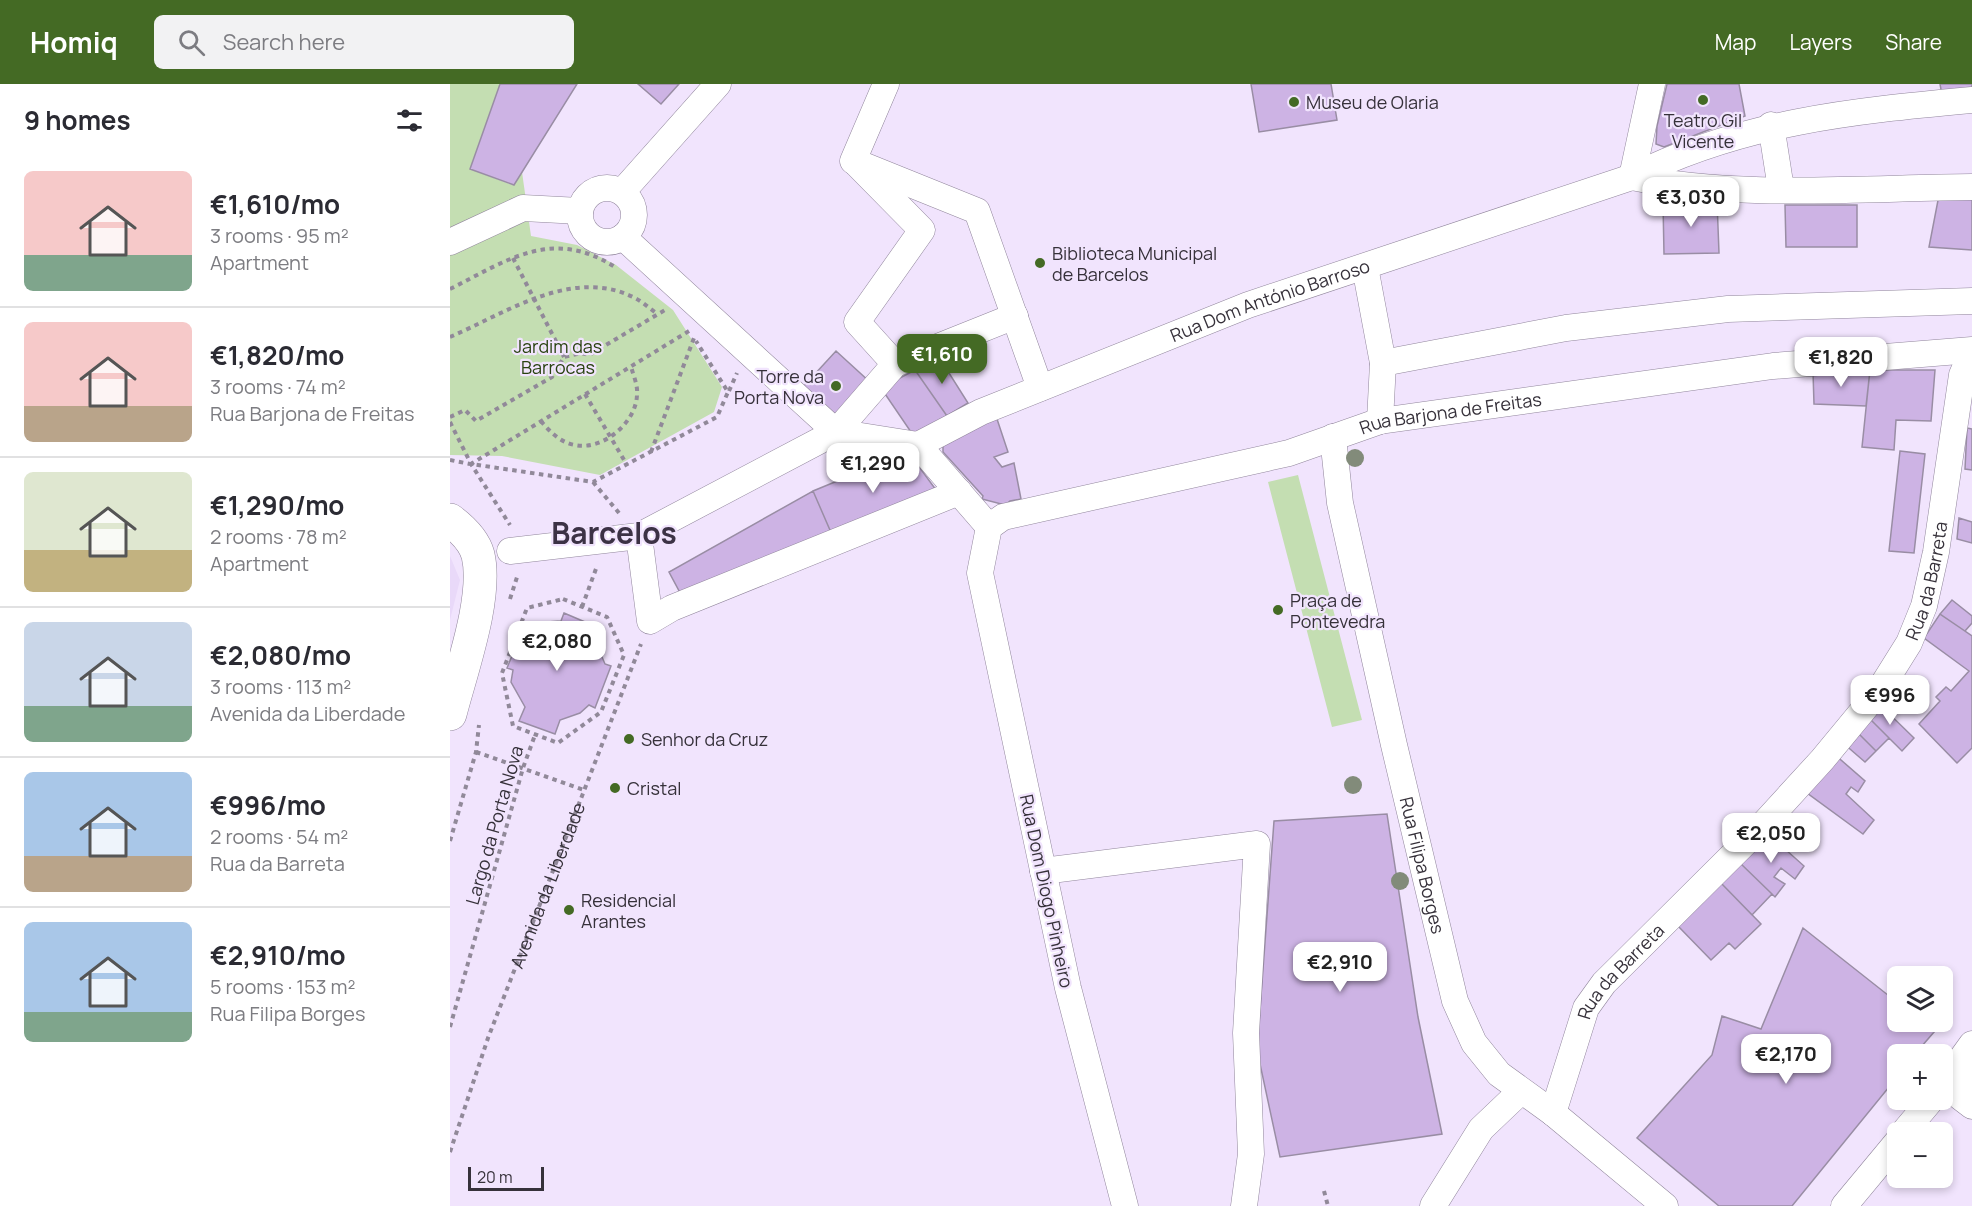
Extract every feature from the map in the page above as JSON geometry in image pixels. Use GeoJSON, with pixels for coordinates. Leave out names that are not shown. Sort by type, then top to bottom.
{"type":"FeatureCollection","features":[{"type":"Feature","properties":{"kind":"main road"},"geometry":{"type":"LineString","coordinates":[[450,520],[467,534],[478,555],[479,599],[450,714]]}},
{"type":"Feature","properties":{"kind":"street"},"geometry":{"type":"LineString","coordinates":[[622,192],[718,84]]}},
{"type":"Feature","properties":{"kind":"street"},"geometry":{"type":"LineString","coordinates":[[854,161],[886,84]]}},
{"type":"Feature","properties":{"kind":"street"},"geometry":{"type":"LineString","coordinates":[[1652,84],[1632,177],[1676,187],[1781,189],[1972,187]]}},
{"type":"Feature","properties":{"kind":"street","name":"Rua Dom António Barroso"},"geometry":{"type":"LineString","coordinates":[[918,445],[981,412],[1248,304],[1632,177],[1676,155],[1771,126],[1879,108],[1972,100]]}},
{"type":"Feature","properties":{"kind":"street"},"geometry":{"type":"LineString","coordinates":[[1771,126],[1781,189]]}},
{"type":"Feature","properties":{"kind":"street"},"geometry":{"type":"LineString","coordinates":[[854,161],[977,211],[1040,388]]}},
{"type":"Feature","properties":{"kind":"street"},"geometry":{"type":"LineString","coordinates":[[854,161],[922,230],[857,322],[895,364]]}},
{"type":"Feature","properties":{"kind":"street"},"geometry":{"type":"LineString","coordinates":[[605,188],[622,192],[630,200],[634,220],[623,237],[613,241],[593,238],[585,231],[580,211],[583,202],[596,190],[605,188]]}},
{"type":"Feature","properties":{"kind":"street"},"geometry":{"type":"LineString","coordinates":[[450,242],[523,208],[580,211]]}},
{"type":"Feature","properties":{"kind":"street"},"geometry":{"type":"LineString","coordinates":[[623,237],[836,432],[918,445],[989,527]]}},
{"type":"Feature","properties":{"kind":"street"},"geometry":{"type":"LineString","coordinates":[[1365,267],[1383,363],[1380,421]]}},
{"type":"Feature","properties":{"kind":"street"},"geometry":{"type":"LineString","coordinates":[[1383,363],[1566,328],[1728,309],[1972,301]]}},
{"type":"Feature","properties":{"kind":"street"},"geometry":{"type":"LineString","coordinates":[[510,551],[639,536],[836,432],[895,364],[1015,316]]}},
{"type":"Feature","properties":{"kind":"street","name":"Rua Barjona de Freitas"},"geometry":{"type":"LineString","coordinates":[[989,527],[1003,517],[1289,453],[1380,421],[1773,366],[1972,351]]}},
{"type":"Feature","properties":{"kind":"street","name":"Rua da Barreta"},"geometry":{"type":"LineString","coordinates":[[1552,1113],[1586,1008],[1604,983],[1670,920],[1814,768],[1879,690],[1909,643],[1924,606],[1936,552],[1962,375],[1972,351]]}},
{"type":"Feature","properties":{"kind":"street","name":"Rua Filipa Borges"},"geometry":{"type":"LineString","coordinates":[[1333,437],[1346,526],[1394,746],[1455,1001],[1474,1043],[1499,1074],[1552,1113],[1665,1206]]}},
{"type":"Feature","properties":{"kind":"street"},"geometry":{"type":"LineString","coordinates":[[639,536],[650,621],[672,608],[959,492]]}},
{"type":"Feature","properties":{"kind":"street","name":"Rua Dom Diogo Pinheiro"},"geometry":{"type":"LineString","coordinates":[[989,527],[980,573],[1068,988],[1125,1206]]}},
{"type":"Feature","properties":{"kind":"street"},"geometry":{"type":"LineString","coordinates":[[1043,871],[1257,844],[1246,1033],[1251,1154],[1244,1206]]}},
{"type":"Feature","properties":{"kind":"street"},"geometry":{"type":"LineString","coordinates":[[1953,1069],[1972,1044]]}},
{"type":"Feature","properties":{"kind":"street"},"geometry":{"type":"LineString","coordinates":[[1972,1068],[1955,1093],[1972,1106]]}},
{"type":"Feature","properties":{"kind":"street"},"geometry":{"type":"LineString","coordinates":[[1433,1206],[1481,1130],[1521,1091]]}},
{"type":"Feature","properties":{"kind":"street"},"geometry":{"type":"LineString","coordinates":[[1912,1122],[1923,1110]]}},
{"type":"Feature","properties":{"kind":"street"},"geometry":{"type":"LineString","coordinates":[[1844,1206],[1887,1154]]}},
{"type":"Feature","properties":{"kind":"path"},"geometry":{"type":"LineString","coordinates":[[450,289],[513,258],[549,247],[596,255],[624,273]]}},
{"type":"Feature","properties":{"kind":"path"},"geometry":{"type":"LineString","coordinates":[[513,258],[564,357]]}},
{"type":"Feature","properties":{"kind":"path"},"geometry":{"type":"LineString","coordinates":[[450,338],[535,299],[565,288],[605,288],[634,298],[658,314]]}},
{"type":"Feature","properties":{"kind":"path"},"geometry":{"type":"LineString","coordinates":[[450,417],[465,410],[476,421],[552,377],[564,357],[581,353],[589,355],[674,304]]}},
{"type":"Feature","properties":{"kind":"path"},"geometry":{"type":"LineString","coordinates":[[450,460],[471,464],[593,482],[717,417],[729,392],[690,331],[471,464]]}},
{"type":"Feature","properties":{"kind":"path"},"geometry":{"type":"LineString","coordinates":[[650,453],[694,338]]}},
{"type":"Feature","properties":{"kind":"path"},"geometry":{"type":"LineString","coordinates":[[541,421],[552,434],[575,446],[594,443],[611,436],[623,428],[633,414],[638,393],[631,366]]}},
{"type":"Feature","properties":{"kind":"path"},"geometry":{"type":"LineString","coordinates":[[585,394],[627,465]]}},
{"type":"Feature","properties":{"kind":"path"},"geometry":{"type":"LineString","coordinates":[[450,422],[471,464]]}},
{"type":"Feature","properties":{"kind":"path"},"geometry":{"type":"LineString","coordinates":[[593,482],[639,536]]}},
{"type":"Feature","properties":{"kind":"path"},"geometry":{"type":"LineString","coordinates":[[582,607],[607,540]]}},
{"type":"Feature","properties":{"kind":"path","name":"Largo da Porta Nova"},"geometry":{"type":"LineString","coordinates":[[563,599],[607,616],[624,655],[601,712],[558,743],[535,735],[513,726],[502,673],[527,608],[563,599]]}},
{"type":"Feature","properties":{"kind":"path","name":"Avenida da Liberdade"},"geometry":{"type":"LineString","coordinates":[[450,1152],[488,1038],[650,621]]}},
{"type":"Feature","properties":{"kind":"path","name":"Largo da Porta Nova"},"geometry":{"type":"LineString","coordinates":[[450,1027],[523,768],[535,735]]}},
{"type":"Feature","properties":{"kind":"path"},"geometry":{"type":"LineString","coordinates":[[476,752],[584,790]]}},
{"type":"Feature","properties":{"kind":"path"},"geometry":{"type":"LineString","coordinates":[[1324,1191],[1329,1206]]}},
{"type":"Feature","properties":{"kind":"shaded area"},"geometry":{"type":"Polygon","coordinates":[[[450,556],[460,580],[450,620],[450,556]]]}},
{"type":"Feature","properties":{"kind":"green space","name":"Jardim das Barrocas"},"geometry":{"type":"Polygon","coordinates":[[[450,84],[500,84],[470,169],[513,185],[522,172],[531,236],[577,245],[616,265],[673,310],[722,387],[714,412],[600,475],[502,456],[450,455],[450,84]]]}},
{"type":"Feature","properties":{"kind":"green space"},"geometry":{"type":"Polygon","coordinates":[[[1298,475],[1362,720],[1332,727],[1268,482],[1298,475]]]}},
{"type":"Feature","properties":{"kind":"building"},"geometry":{"type":"Polygon","coordinates":[[[500,84],[577,84],[514,185],[470,169],[500,84]]]}},
{"type":"Feature","properties":{"kind":"building"},"geometry":{"type":"Polygon","coordinates":[[[638,84],[679,84],[661,104],[638,84]]]}},
{"type":"Feature","properties":{"kind":"building","name":"Museu de Olaria"},"geometry":{"type":"Polygon","coordinates":[[[1251,84],[1331,84],[1337,120],[1259,132],[1251,84]]]}},
{"type":"Feature","properties":{"kind":"building","name":"Teatro Gil Vicente"},"geometry":{"type":"Polygon","coordinates":[[[1667,84],[1739,84],[1745,116],[1664,147],[1656,144],[1657,126],[1667,84]]]}},
{"type":"Feature","properties":{"kind":"building"},"geometry":{"type":"Polygon","coordinates":[[[1940,84],[1972,84],[1972,95],[1942,95],[1940,84]]]}},
{"type":"Feature","properties":{"kind":"building"},"geometry":{"type":"Polygon","coordinates":[[[1939,195],[1972,197],[1972,250],[1929,247],[1939,195]]]}},
{"type":"Feature","properties":{"kind":"building"},"geometry":{"type":"Polygon","coordinates":[[[1717,201],[1719,253],[1664,254],[1663,203],[1717,201]]]}},
{"type":"Feature","properties":{"kind":"building"},"geometry":{"type":"Polygon","coordinates":[[[1785,205],[1857,205],[1857,247],[1786,247],[1785,205]]]}},
{"type":"Feature","properties":{"kind":"building","name":"Torre da Porta Nova"},"geometry":{"type":"Polygon","coordinates":[[[836,351],[871,383],[835,419],[802,388],[836,351]]]}},
{"type":"Feature","properties":{"kind":"building"},"geometry":{"type":"Polygon","coordinates":[[[937,354],[968,403],[947,416],[915,370],[937,354]]]}},
{"type":"Feature","properties":{"kind":"building"},"geometry":{"type":"Polygon","coordinates":[[[915,370],[947,416],[913,435],[881,388],[915,370]]]}},
{"type":"Feature","properties":{"kind":"building"},"geometry":{"type":"Polygon","coordinates":[[[1870,370],[1935,370],[1931,421],[1896,420],[1894,450],[1862,447],[1870,370]]]}},
{"type":"Feature","properties":{"kind":"building"},"geometry":{"type":"Polygon","coordinates":[[[1870,370],[1866,406],[1814,404],[1813,372],[1870,370]]]}},
{"type":"Feature","properties":{"kind":"building"},"geometry":{"type":"Polygon","coordinates":[[[995,413],[1008,452],[994,457],[1002,467],[1014,463],[1021,499],[1010,501],[1005,505],[982,499],[983,496],[943,452],[943,445],[995,413]]]}},
{"type":"Feature","properties":{"kind":"building"},"geometry":{"type":"Polygon","coordinates":[[[1967,428],[1972,429],[1972,470],[1965,469],[1967,428]]]}},
{"type":"Feature","properties":{"kind":"building"},"geometry":{"type":"Polygon","coordinates":[[[1900,451],[1925,454],[1914,553],[1889,551],[1900,451]]]}},
{"type":"Feature","properties":{"kind":"building"},"geometry":{"type":"Polygon","coordinates":[[[898,456],[917,464],[939,494],[833,537],[813,491],[898,456]]]}},
{"type":"Feature","properties":{"kind":"building"},"geometry":{"type":"Polygon","coordinates":[[[813,491],[833,537],[685,602],[669,572],[813,491]]]}},
{"type":"Feature","properties":{"kind":"building"},"geometry":{"type":"Polygon","coordinates":[[[1959,518],[1972,522],[1972,543],[1957,539],[1959,518]]]}},
{"type":"Feature","properties":{"kind":"building"},"geometry":{"type":"Polygon","coordinates":[[[1952,600],[1972,616],[1972,623],[1965,631],[1940,614],[1952,600]]]}},
{"type":"Feature","properties":{"kind":"building"},"geometry":{"type":"Polygon","coordinates":[[[564,613],[592,625],[588,635],[596,643],[605,664],[611,666],[595,708],[589,705],[580,713],[560,720],[555,734],[519,721],[525,707],[511,682],[513,670],[507,668],[521,634],[527,636],[547,622],[561,621],[564,613]]]}},
{"type":"Feature","properties":{"kind":"building"},"geometry":{"type":"Polygon","coordinates":[[[1940,614],[1972,636],[1972,748],[1957,763],[1919,724],[1940,701],[1936,697],[1946,687],[1951,691],[1969,671],[1924,638],[1940,614]]]}},
{"type":"Feature","properties":{"kind":"building"},"geometry":{"type":"Polygon","coordinates":[[[1877,702],[1914,738],[1902,751],[1865,714],[1877,702]]]}},
{"type":"Feature","properties":{"kind":"building"},"geometry":{"type":"Polygon","coordinates":[[[1865,714],[1889,738],[1876,751],[1854,729],[1865,714]]]}},
{"type":"Feature","properties":{"kind":"building"},"geometry":{"type":"Polygon","coordinates":[[[1854,729],[1876,751],[1865,762],[1843,743],[1854,729]]]}},
{"type":"Feature","properties":{"kind":"building"},"geometry":{"type":"Polygon","coordinates":[[[1833,753],[1865,781],[1858,792],[1851,787],[1846,794],[1874,820],[1863,834],[1803,790],[1833,753]]]}},
{"type":"Feature","properties":{"kind":"building"},"geometry":{"type":"Polygon","coordinates":[[[1387,814],[1418,1017],[1442,1134],[1280,1157],[1257,1050],[1274,821],[1387,814]]]}},
{"type":"Feature","properties":{"kind":"building"},"geometry":{"type":"Polygon","coordinates":[[[1767,833],[1804,866],[1795,879],[1781,868],[1774,877],[1785,884],[1775,897],[1739,862],[1767,833]]]}},
{"type":"Feature","properties":{"kind":"building"},"geometry":{"type":"Polygon","coordinates":[[[1739,862],[1772,894],[1752,915],[1720,882],[1739,862]]]}},
{"type":"Feature","properties":{"kind":"building"},"geometry":{"type":"Polygon","coordinates":[[[1720,882],[1761,924],[1735,949],[1729,943],[1711,960],[1677,925],[1720,882]]]}},
{"type":"Feature","properties":{"kind":"building"},"geometry":{"type":"Polygon","coordinates":[[[1803,928],[1887,994],[1887,1032],[1934,1032],[1924,1044],[1887,1044],[1887,1089],[1792,1206],[1719,1206],[1637,1138],[1712,1055],[1722,1016],[1761,1029],[1803,928]]]}},
{"type":"Feature","properties":{"kind":"place","name":"Teatro Gil Vicente"},"geometry":{"type":"Point","coordinates":[1703,100]}},
{"type":"Feature","properties":{"kind":"place","name":"Museu de Olaria"},"geometry":{"type":"Point","coordinates":[1294,102]}},
{"type":"Feature","properties":{"kind":"place","name":"Biblioteca Municipal de Barcelos"},"geometry":{"type":"Point","coordinates":[1040,263]}},
{"type":"Feature","properties":{"kind":"place","name":"Torre da Porta Nova"},"geometry":{"type":"Point","coordinates":[836,386]}},
{"type":"Feature","properties":{"kind":"place","name":"Praça de Pontevedra"},"geometry":{"type":"Point","coordinates":[1278,610]}},
{"type":"Feature","properties":{"kind":"place","name":"Senhor da Cruz"},"geometry":{"type":"Point","coordinates":[629,739]}},
{"type":"Feature","properties":{"kind":"place","name":"Cristal"},"geometry":{"type":"Point","coordinates":[615,788]}},
{"type":"Feature","properties":{"kind":"place","name":"Residencial Arantes"},"geometry":{"type":"Point","coordinates":[569,910]}},
{"type":"Feature","properties":{"kind":"district","name":"Barcelos"},"geometry":{"type":"Point","coordinates":[614,532]}}]}
